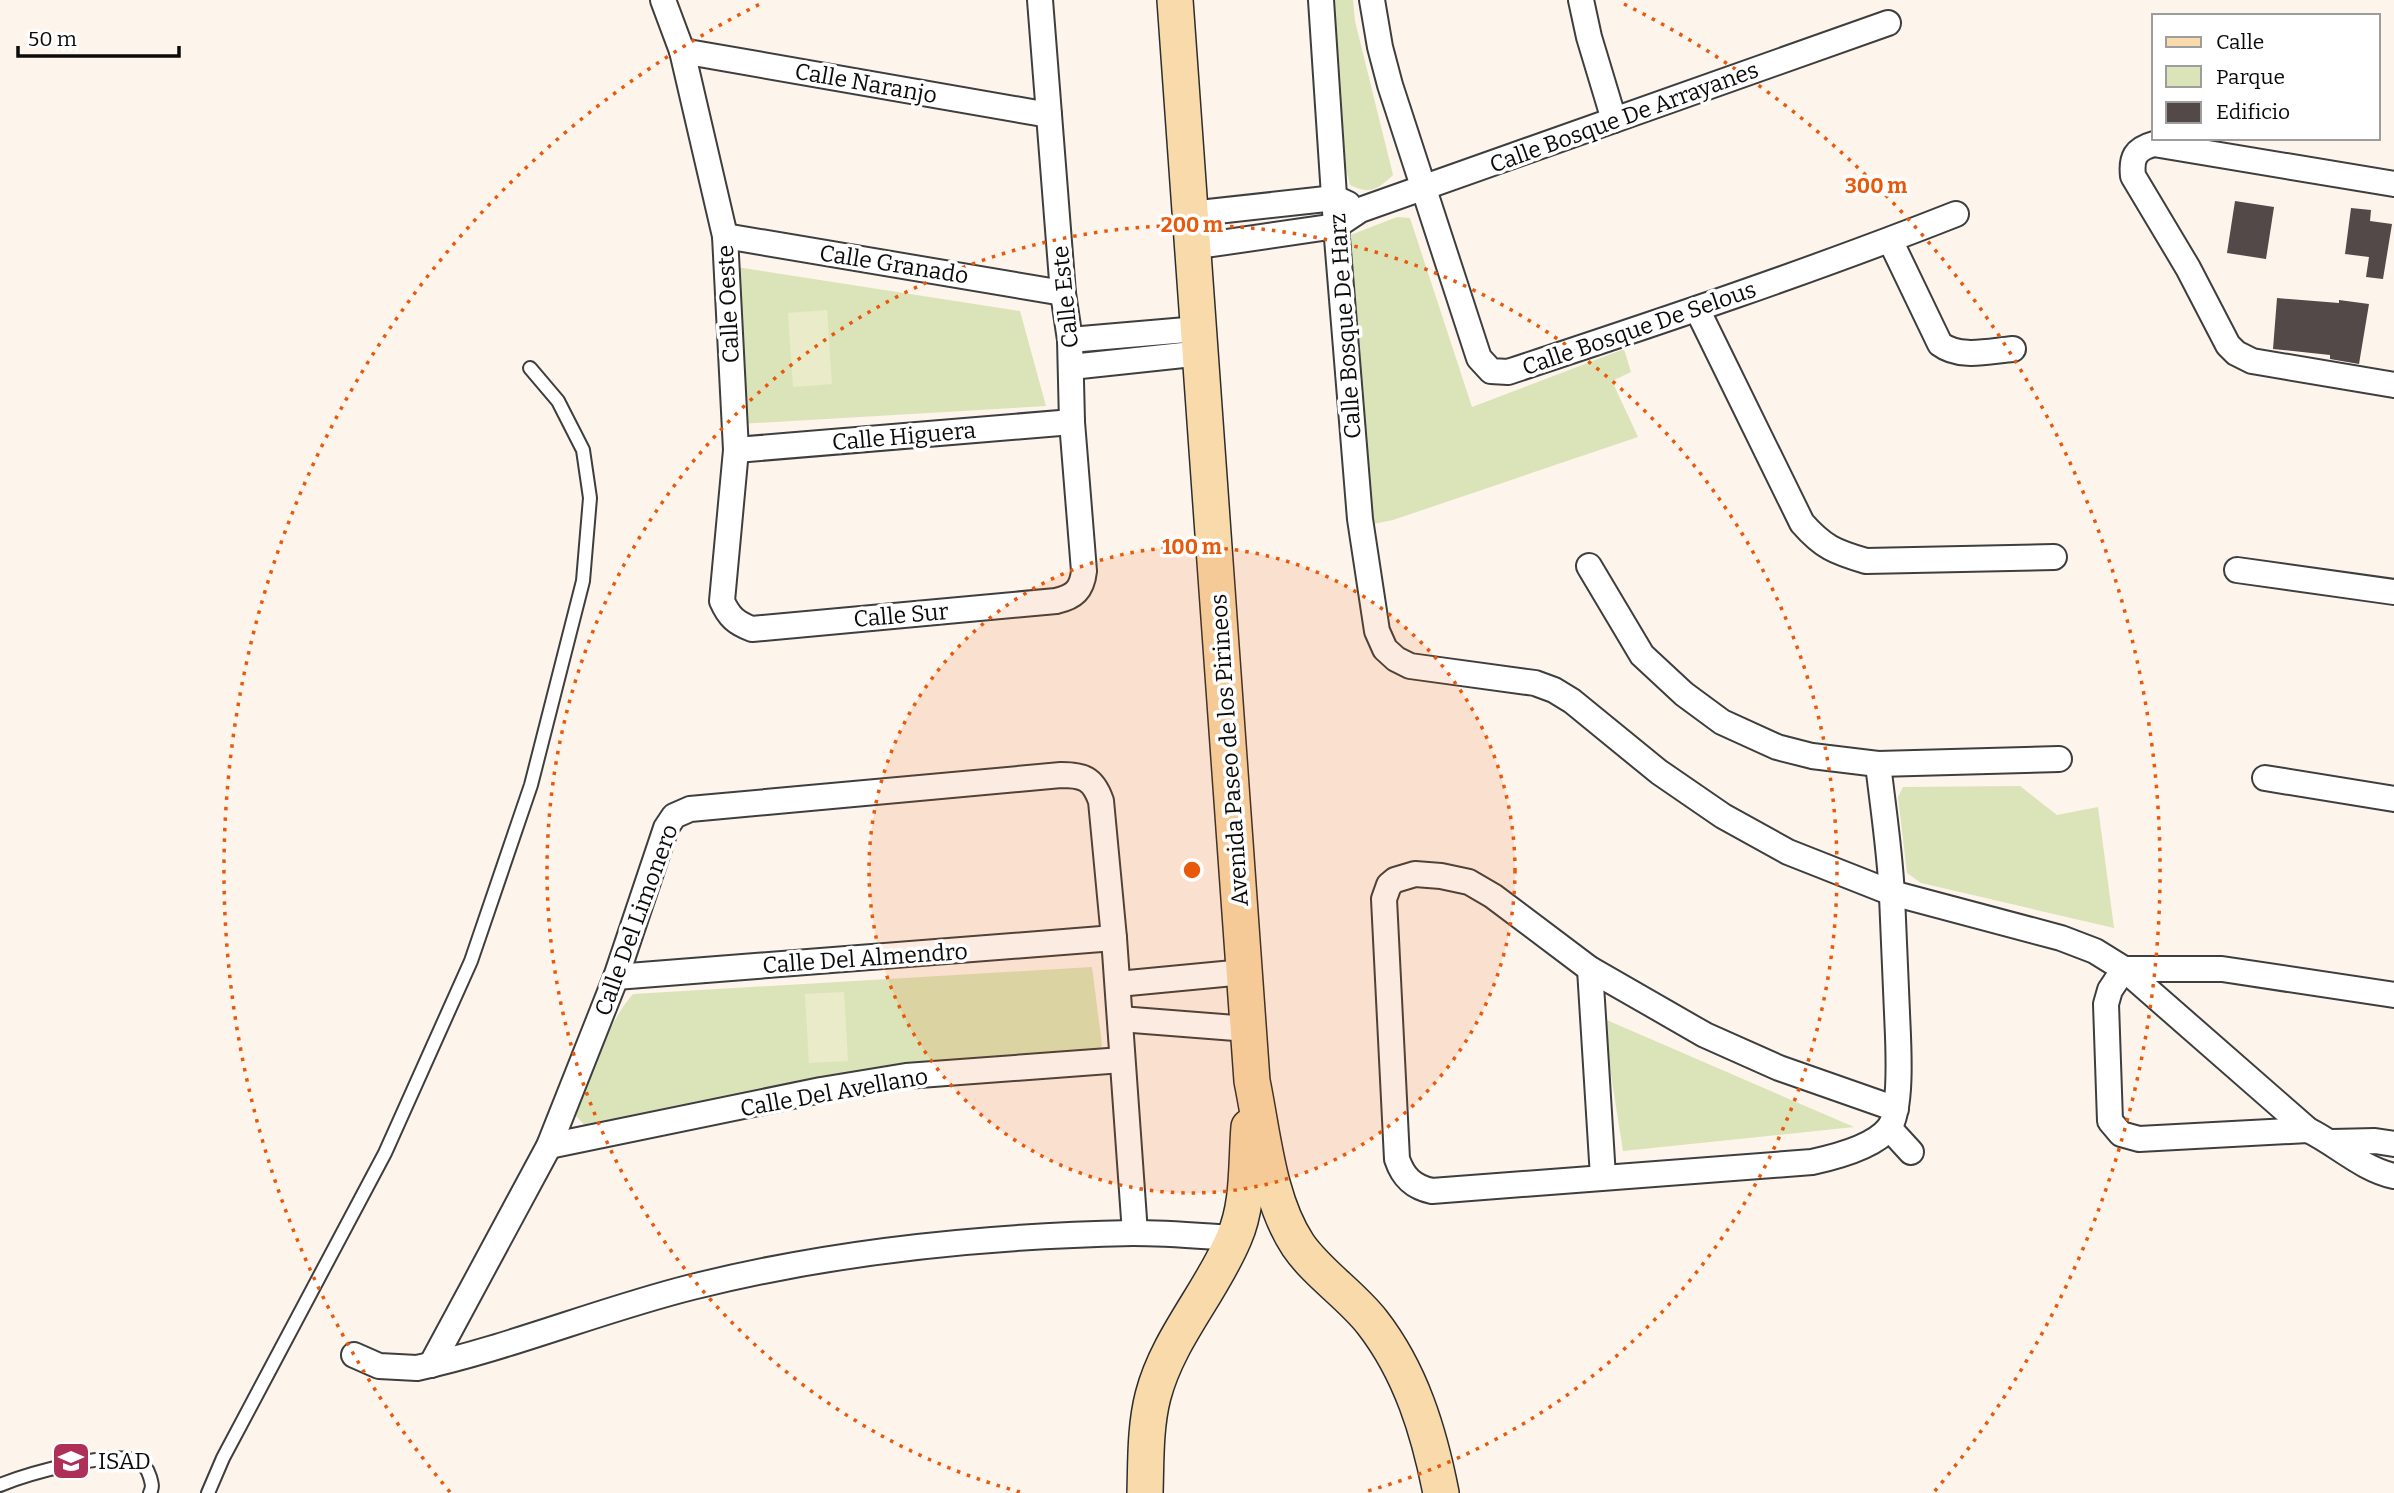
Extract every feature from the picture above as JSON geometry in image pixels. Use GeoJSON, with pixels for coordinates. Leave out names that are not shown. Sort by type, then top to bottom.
{"type":"FeatureCollection","features":[{"type":"Feature","properties":{"kind":"street","name":"Calle Oeste"},"geometry":{"type":"LineString","coordinates":[[663,0],[682,51],[725,236],[736,450],[722,601],[727,614]]}},
{"type":"Feature","properties":{"kind":"street","name":"Calle Este"},"geometry":{"type":"LineString","coordinates":[[1040,0],[1063,293],[1070,340],[1072,422],[1084,571],[1083,582],[1077,592]]}},
{"type":"Feature","properties":{"kind":"street","name":"Avenida Paseo de los Pirineos"},"geometry":{"type":"LineString","coordinates":[[1175,0],[1252,1081]]}},
{"type":"Feature","properties":{"kind":"street","name":"Calle Bosque De Harz"},"geometry":{"type":"LineString","coordinates":[[1321,0],[1360,519],[1377,631],[1385,649],[1410,666],[1535,683],[1554,690],[1573,701],[1659,772],[1723,816],[1788,852],[1892,893]]}},
{"type":"Feature","properties":{"kind":"street","name":"Calle Bosque De Selous"},"geometry":{"type":"LineString","coordinates":[[1372,0],[1390,85],[1423,188],[1479,358],[1491,371],[1508,372],[1697,309],[1956,214]]}},
{"type":"Feature","properties":{"kind":"street"},"geometry":{"type":"LineString","coordinates":[[1581,0],[1614,120]]}},
{"type":"Feature","properties":{"kind":"street","name":"Calle Bosque De Arrayanes"},"geometry":{"type":"LineString","coordinates":[[1191,231],[1336,226],[1360,210],[1888,23]]}},
{"type":"Feature","properties":{"kind":"street","name":"Calle Naranjo"},"geometry":{"type":"LineString","coordinates":[[682,51],[1049,115]]}},
{"type":"Feature","properties":{"kind":"street"},"geometry":{"type":"LineString","coordinates":[[2394,184],[2154,144],[2143,147],[2134,154],[2131,163],[2133,177],[2188,268],[2228,345],[2236,353],[2252,361],[2394,385]]}},
{"type":"Feature","properties":{"kind":"street"},"geometry":{"type":"LineString","coordinates":[[1191,231],[1335,198],[1360,210]]}},
{"type":"Feature","properties":{"kind":"street","name":"Calle Granado"},"geometry":{"type":"LineString","coordinates":[[725,236],[1063,293]]}},
{"type":"Feature","properties":{"kind":"street"},"geometry":{"type":"LineString","coordinates":[[1890,240],[1940,344],[1952,352],[1962,353],[2013,349]]}},
{"type":"Feature","properties":{"kind":"street"},"geometry":{"type":"LineString","coordinates":[[1697,309],[1802,523],[1818,541],[1837,552],[1866,561],[2054,556]]}},
{"type":"Feature","properties":{"kind":"street"},"geometry":{"type":"LineString","coordinates":[[1070,340],[1200,341]]}},
{"type":"Feature","properties":{"kind":"street"},"geometry":{"type":"LineString","coordinates":[[1071,367],[1200,341]]}},
{"type":"Feature","properties":{"kind":"street","name":"Calle Higuera"},"geometry":{"type":"LineString","coordinates":[[736,450],[1072,422]]}},
{"type":"Feature","properties":{"kind":"street"},"geometry":{"type":"LineString","coordinates":[[1589,566],[1642,655],[1684,694],[1722,722],[1777,747],[1812,757],[1878,764],[2059,759]]}},
{"type":"Feature","properties":{"kind":"street"},"geometry":{"type":"LineString","coordinates":[[2237,570],[2394,592]]}},
{"type":"Feature","properties":{"kind":"street","name":"Calle Sur"},"geometry":{"type":"LineString","coordinates":[[727,614],[739,624],[752,629],[1056,601],[1070,598],[1077,592]]}},
{"type":"Feature","properties":{"kind":"street"},"geometry":{"type":"LineString","coordinates":[[1878,764],[1892,893],[1898,1044],[1892,1119],[1911,1152]]}},
{"type":"Feature","properties":{"kind":"street","name":"Calle Del Limonero"},"geometry":{"type":"LineString","coordinates":[[431,1365],[549,1146],[617,977],[666,828],[681,811],[1078,775],[1091,782],[1101,801],[1114,939]]}},
{"type":"Feature","properties":{"kind":"street"},"geometry":{"type":"LineString","coordinates":[[2265,778],[2394,799]]}},
{"type":"Feature","properties":{"kind":"street"},"geometry":{"type":"LineString","coordinates":[[1415,874],[1469,882],[1493,896],[1590,969],[1705,1035],[1892,1119],[1873,1141],[1835,1157],[1812,1162],[1432,1191],[1411,1183],[1397,1159],[1384,899],[1389,885],[1395,880],[1415,874]]}},
{"type":"Feature","properties":{"kind":"street"},"geometry":{"type":"LineString","coordinates":[[1892,893],[2061,939],[2095,951],[2124,969],[2308,1130],[2332,1142],[2361,1163],[2394,1176]]}},
{"type":"Feature","properties":{"kind":"street"},"geometry":{"type":"LineString","coordinates":[[1114,939],[1135,1233]]}},
{"type":"Feature","properties":{"kind":"street","name":"Calle Del Almendro"},"geometry":{"type":"LineString","coordinates":[[617,977],[1114,939]]}},
{"type":"Feature","properties":{"kind":"street"},"geometry":{"type":"LineString","coordinates":[[1590,969],[1603,1177]]}},
{"type":"Feature","properties":{"kind":"street"},"geometry":{"type":"LineString","coordinates":[[2124,969],[2222,969],[2394,995]]}},
{"type":"Feature","properties":{"kind":"street"},"geometry":{"type":"LineString","coordinates":[[2124,969],[2110,989],[2106,1004],[2110,1121],[2115,1130],[2139,1139],[2308,1130]]}},
{"type":"Feature","properties":{"kind":"street"},"geometry":{"type":"LineString","coordinates":[[1118,984],[1244,972]]}},
{"type":"Feature","properties":{"kind":"street"},"geometry":{"type":"LineString","coordinates":[[1120,1019],[1248,1029]]}},
{"type":"Feature","properties":{"kind":"street","name":"Calle Del Avellano"},"geometry":{"type":"LineString","coordinates":[[549,1146],[821,1090],[906,1076],[1122,1060]]}},
{"type":"Feature","properties":{"kind":"street"},"geometry":{"type":"LineString","coordinates":[[1145,1493],[1146,1450],[1153,1396],[1172,1347],[1234,1238],[1243,1208],[1252,1081]]}},
{"type":"Feature","properties":{"kind":"street"},"geometry":{"type":"LineString","coordinates":[[1252,1081],[1277,1202],[1298,1245],[1371,1321],[1399,1362],[1432,1443],[1441,1493]]}},
{"type":"Feature","properties":{"kind":"street"},"geometry":{"type":"LineString","coordinates":[[2332,1142],[2360,1140],[2394,1144]]}},
{"type":"Feature","properties":{"kind":"street"},"geometry":{"type":"LineString","coordinates":[[354,1355],[379,1366],[397,1368],[431,1365],[690,1287],[766,1270],[863,1254],[969,1242],[1135,1233],[1234,1238]]}},
{"type":"Feature","properties":{"kind":"lane"},"geometry":{"type":"LineString","coordinates":[[208,1493],[223,1458],[390,1141],[471,961],[531,785],[583,581],[590,498],[583,450],[558,401],[530,368]]}},
{"type":"Feature","properties":{"kind":"lane"},"geometry":{"type":"LineString","coordinates":[[0,1485],[57,1466],[126,1459],[141,1462],[146,1467],[154,1491]]}},
{"type":"Feature","properties":{"kind":"green space"},"geometry":{"type":"Polygon","coordinates":[[[1334,0],[1353,0],[1355,21],[1393,175],[1383,184],[1368,190],[1350,185],[1346,168],[1334,0]]]}},
{"type":"Feature","properties":{"kind":"green space"},"geometry":{"type":"Polygon","coordinates":[[[1397,217],[1410,218],[1472,407],[1624,349],[1631,372],[1612,381],[1638,437],[1393,520],[1368,525],[1348,236],[1397,217]]]}},
{"type":"Feature","properties":{"kind":"green space"},"geometry":{"type":"Polygon","coordinates":[[[724,265],[1020,311],[1046,406],[740,424],[724,265]]]}},
{"type":"Feature","properties":{"kind":"green space"},"geometry":{"type":"Polygon","coordinates":[[[827,310],[832,384],[793,387],[788,313],[827,310]]]}},
{"type":"Feature","properties":{"kind":"green space"},"geometry":{"type":"Polygon","coordinates":[[[2020,786],[2057,815],[2098,807],[2114,928],[1921,883],[1907,873],[1898,797],[1903,787],[2020,786]]]}},
{"type":"Feature","properties":{"kind":"green space"},"geometry":{"type":"Polygon","coordinates":[[[1092,967],[1102,1045],[1096,1056],[591,1132],[576,1116],[577,1104],[602,1046],[633,994],[1092,967]]]}},
{"type":"Feature","properties":{"kind":"green space"},"geometry":{"type":"Polygon","coordinates":[[[844,992],[848,1061],[809,1063],[805,994],[844,992]]]}},
{"type":"Feature","properties":{"kind":"green space"},"geometry":{"type":"Polygon","coordinates":[[[1602,1018],[1854,1127],[1623,1151],[1602,1018]]]}},
{"type":"Feature","properties":{"kind":"building"},"geometry":{"type":"Polygon","coordinates":[[[2235,201],[2274,207],[2266,259],[2227,253],[2235,201]]]}},
{"type":"Feature","properties":{"kind":"building"},"geometry":{"type":"Polygon","coordinates":[[[2351,208],[2371,210],[2370,221],[2392,224],[2383,279],[2366,277],[2369,257],[2345,254],[2351,208]]]}},
{"type":"Feature","properties":{"kind":"building"},"geometry":{"type":"Polygon","coordinates":[[[2277,298],[2369,304],[2359,364],[2330,359],[2330,355],[2273,349],[2277,298]]]}},
{"type":"Feature","properties":{"kind":"place","name":"ISAD"},"geometry":{"type":"Point","coordinates":[71,1461]}}]}
